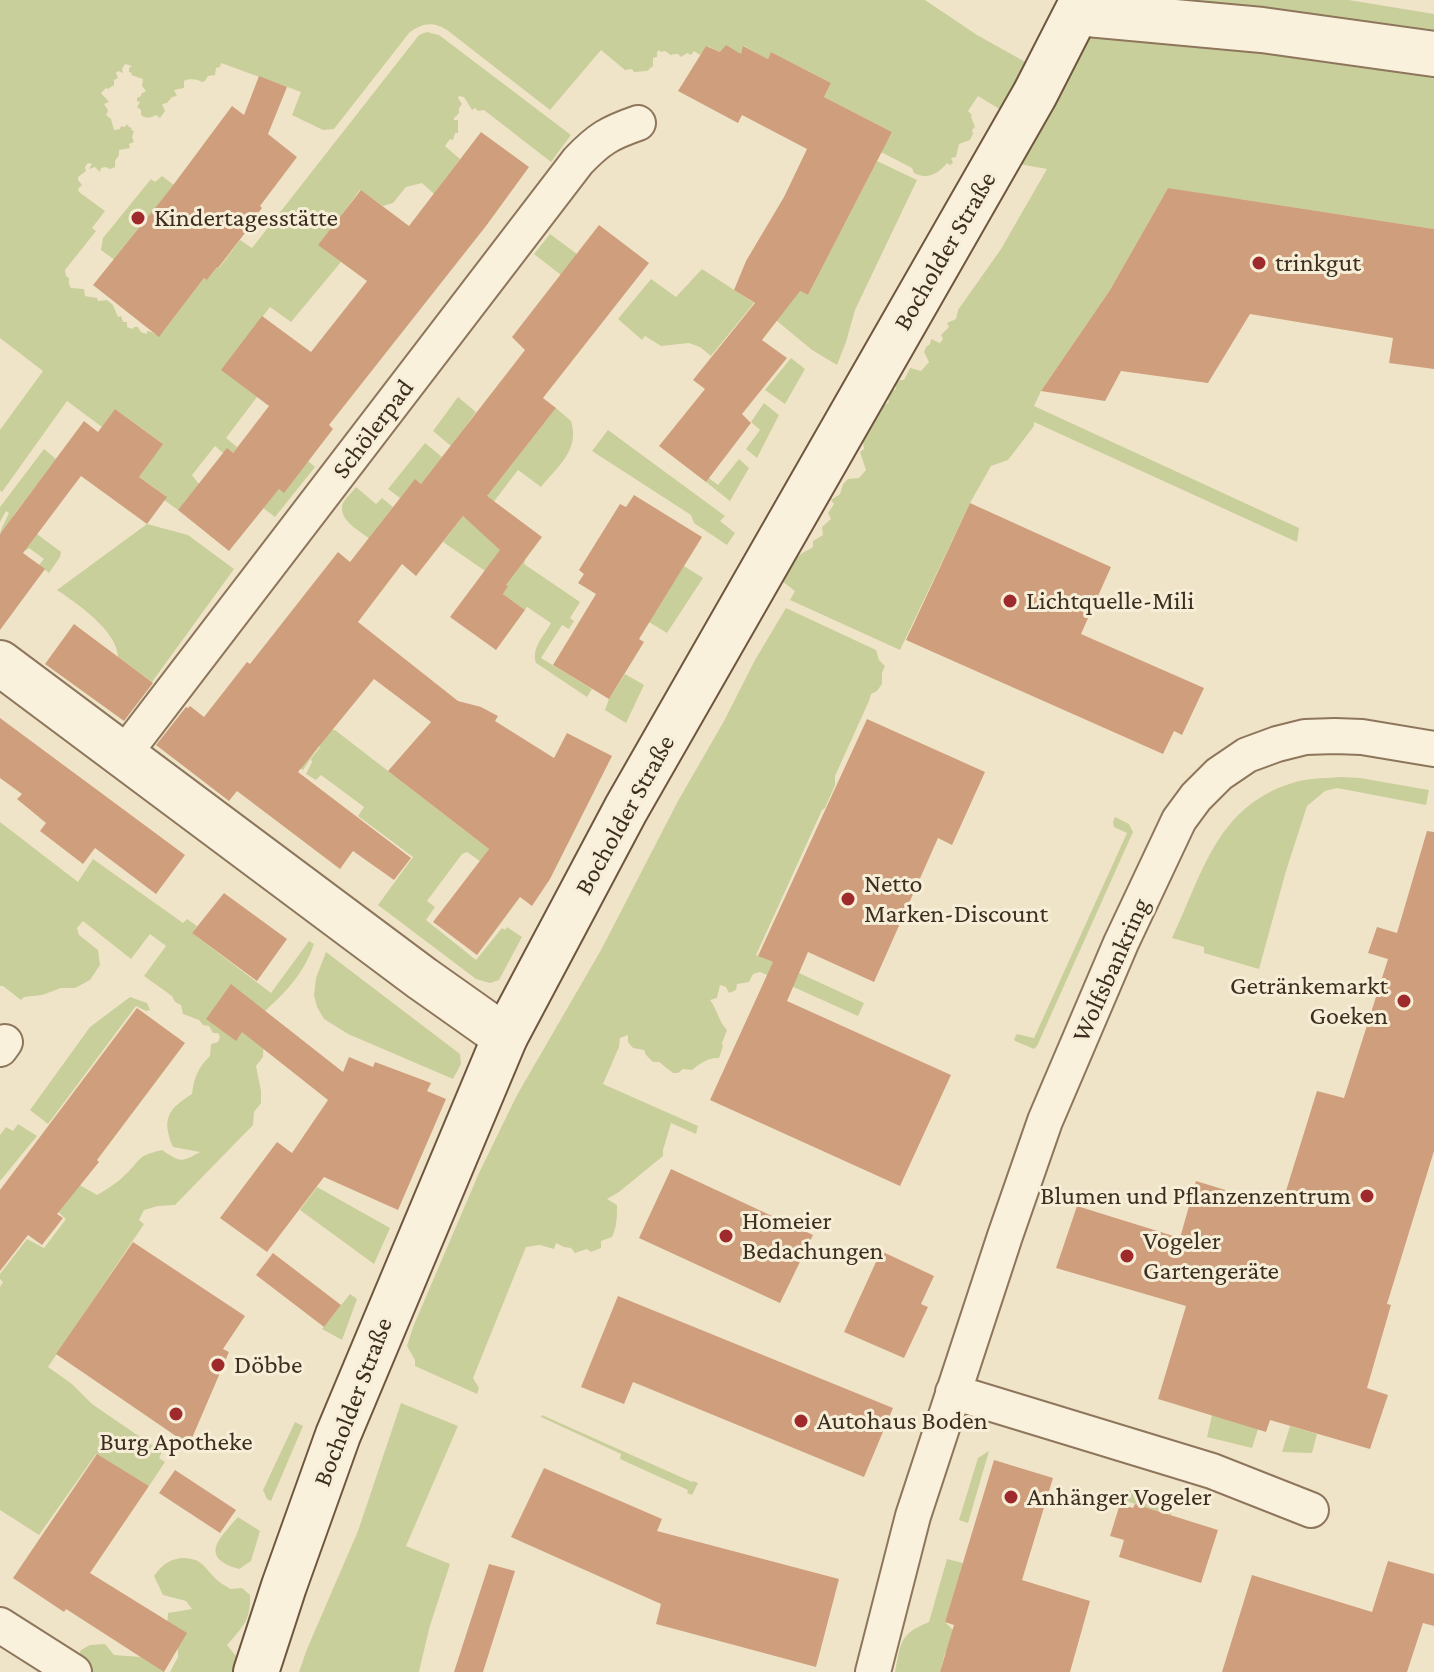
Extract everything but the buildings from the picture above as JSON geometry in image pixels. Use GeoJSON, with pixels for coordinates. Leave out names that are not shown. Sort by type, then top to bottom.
{"type":"FeatureCollection","features":[{"type":"Feature","properties":{"kind":"main road"},"geometry":{"type":"LineString","coordinates":[[1080,7],[1434,54]]}},
{"type":"Feature","properties":{"kind":"main road","name":"Bocholder Straße"},"geometry":{"type":"LineString","coordinates":[[256,1672],[338,1435],[505,1037],[626,809],[1035,94],[1080,7]]}},
{"type":"Feature","properties":{"kind":"main road"},"geometry":{"type":"LineString","coordinates":[[0,663],[505,1037]]}},
{"type":"Feature","properties":{"kind":"street","name":"Schölerpad"},"geometry":{"type":"LineString","coordinates":[[124,754],[578,161],[607,134],[638,123]]}},
{"type":"Feature","properties":{"kind":"street","name":"Wolfsbankring"},"geometry":{"type":"LineString","coordinates":[[873,1672],[913,1516],[1045,1121],[1121,943],[1179,820],[1219,774],[1247,755],[1277,744],[1305,737],[1362,737],[1434,749]]}},
{"type":"Feature","properties":{"kind":"street"},"geometry":{"type":"LineString","coordinates":[[953,1392],[1212,1471],[1311,1510]]}},
{"type":"Feature","properties":{"kind":"street"},"geometry":{"type":"LineString","coordinates":[[0,1625],[74,1672]]}},
{"type":"Feature","properties":{"kind":"green space"},"geometry":{"type":"Polygon","coordinates":[[[0,0],[925,0],[977,35],[1045,73],[1077,13],[1434,54],[1434,229],[1239,199],[1225,201],[1215,195],[1203,198],[1198,193],[1168,188],[1110,290],[1034,406],[1299,528],[1297,542],[1034,422],[1008,460],[991,466],[970,503],[900,650],[790,600],[795,591],[782,581],[788,564],[813,547],[813,541],[823,535],[822,527],[831,519],[828,513],[834,504],[831,500],[840,494],[843,484],[848,479],[859,478],[866,470],[860,452],[864,449],[862,435],[873,422],[871,414],[889,402],[888,392],[896,389],[895,385],[904,380],[910,368],[921,371],[929,362],[924,352],[926,347],[931,339],[940,343],[943,339],[941,335],[949,327],[947,323],[956,319],[958,310],[1001,249],[1047,169],[997,160],[1019,121],[978,96],[968,111],[975,127],[970,140],[959,144],[956,157],[951,158],[953,163],[947,163],[936,173],[923,176],[881,152],[892,132],[824,97],[831,83],[771,52],[768,59],[744,46],[741,54],[720,52],[707,46],[700,55],[694,51],[681,57],[659,50],[657,57],[653,58],[653,66],[647,71],[634,72],[632,69],[625,70],[601,50],[550,110],[447,30],[437,25],[423,25],[409,33],[334,129],[323,130],[292,115],[301,92],[221,63],[215,75],[208,76],[205,81],[186,80],[184,88],[174,90],[177,96],[162,104],[165,111],[160,118],[156,115],[145,117],[137,107],[140,102],[137,98],[146,91],[142,86],[143,79],[131,75],[129,68],[132,66],[125,64],[123,73],[116,73],[118,78],[114,80],[114,85],[101,93],[109,102],[104,104],[108,110],[105,114],[111,119],[114,130],[127,124],[134,131],[134,142],[129,144],[130,148],[119,150],[115,167],[101,168],[100,172],[95,167],[89,169],[92,164],[88,163],[86,171],[78,177],[82,185],[79,192],[105,211],[92,228],[96,231],[65,270],[71,288],[84,289],[85,296],[97,298],[98,301],[107,300],[118,317],[127,322],[127,327],[138,327],[147,334],[147,331],[162,333],[204,278],[207,280],[219,268],[240,240],[252,248],[419,35],[427,32],[439,35],[571,135],[551,162],[484,110],[472,110],[464,97],[459,96],[462,104],[454,118],[458,120],[458,133],[445,146],[460,159],[434,194],[422,183],[406,187],[393,203],[383,206],[360,190],[319,245],[341,262],[291,322],[270,307],[222,370],[257,397],[226,438],[237,447],[233,453],[223,453],[215,446],[192,475],[199,484],[178,510],[164,500],[166,496],[139,477],[162,443],[115,409],[102,427],[67,401],[2,492],[0,430],[43,371],[0,338],[0,0]]]}},
{"type":"Feature","properties":{"kind":"green space"},"geometry":{"type":"Polygon","coordinates":[[[1173,0],[1349,0],[1434,14],[1434,34],[1173,0]]]}},
{"type":"Feature","properties":{"kind":"green space"},"geometry":{"type":"Polygon","coordinates":[[[877,161],[917,180],[855,310],[837,365],[812,350],[777,321],[769,276],[808,295],[877,161]]]}},
{"type":"Feature","properties":{"kind":"green space"},"geometry":{"type":"Polygon","coordinates":[[[162,176],[178,188],[120,264],[101,250],[103,238],[151,179],[155,182],[162,176]]]}},
{"type":"Feature","properties":{"kind":"green space"},"geometry":{"type":"Polygon","coordinates":[[[550,234],[577,254],[561,275],[534,254],[550,234]]]}},
{"type":"Feature","properties":{"kind":"green space"},"geometry":{"type":"Polygon","coordinates":[[[702,269],[754,303],[711,356],[689,343],[661,346],[645,336],[642,340],[618,319],[651,279],[676,297],[702,269]]]}},
{"type":"Feature","properties":{"kind":"green space"},"geometry":{"type":"Polygon","coordinates":[[[791,358],[805,369],[785,404],[765,390],[791,358]]]}},
{"type":"Feature","properties":{"kind":"green space"},"geometry":{"type":"Polygon","coordinates":[[[458,397],[476,412],[451,446],[433,431],[458,397]]]}},
{"type":"Feature","properties":{"kind":"green space"},"geometry":{"type":"Polygon","coordinates":[[[764,403],[779,415],[757,458],[746,449],[760,430],[751,422],[764,403]]]}},
{"type":"Feature","properties":{"kind":"green space"},"geometry":{"type":"Polygon","coordinates":[[[556,408],[571,421],[572,441],[566,457],[541,487],[518,470],[476,525],[525,561],[524,564],[580,602],[570,618],[574,621],[569,629],[562,625],[541,658],[592,689],[587,697],[536,663],[537,647],[551,623],[503,594],[507,586],[443,542],[463,516],[468,520],[556,408]]]}},
{"type":"Feature","properties":{"kind":"green space"},"geometry":{"type":"Polygon","coordinates":[[[608,430],[725,516],[720,521],[735,533],[727,545],[694,523],[691,515],[592,451],[608,430]]]}},
{"type":"Feature","properties":{"kind":"green space"},"geometry":{"type":"Polygon","coordinates":[[[425,443],[442,457],[421,484],[415,480],[400,498],[388,489],[425,443]]]}},
{"type":"Feature","properties":{"kind":"green space"},"geometry":{"type":"Polygon","coordinates":[[[44,449],[56,459],[13,516],[61,552],[49,573],[39,565],[44,559],[29,548],[25,551],[0,532],[9,513],[6,511],[0,522],[0,507],[44,449]]]}},
{"type":"Feature","properties":{"kind":"green space"},"geometry":{"type":"Polygon","coordinates":[[[739,459],[749,468],[730,501],[706,482],[709,478],[718,485],[739,459]]]}},
{"type":"Feature","properties":{"kind":"green space"},"geometry":{"type":"Polygon","coordinates":[[[308,461],[315,467],[275,517],[263,508],[279,489],[308,461]]]}},
{"type":"Feature","properties":{"kind":"green space"},"geometry":{"type":"Polygon","coordinates":[[[356,487],[376,504],[382,498],[393,507],[369,538],[350,524],[343,514],[343,503],[356,487]]]}},
{"type":"Feature","properties":{"kind":"green space"},"geometry":{"type":"Polygon","coordinates":[[[147,524],[188,535],[234,569],[152,682],[118,657],[116,647],[104,628],[57,590],[147,524]]]}},
{"type":"Feature","properties":{"kind":"green space"},"geometry":{"type":"Polygon","coordinates":[[[684,566],[703,578],[667,633],[649,622],[684,566]]]}},
{"type":"Feature","properties":{"kind":"green space"},"geometry":{"type":"Polygon","coordinates":[[[786,608],[876,650],[885,666],[882,684],[871,694],[835,776],[835,785],[825,808],[756,955],[864,1003],[858,1016],[760,972],[753,974],[749,982],[737,984],[736,990],[729,993],[726,987],[720,985],[717,998],[710,1000],[727,1030],[719,1058],[701,1063],[692,1070],[673,1073],[659,1062],[653,1062],[644,1050],[633,1048],[628,1042],[628,1035],[620,1038],[603,1084],[698,1126],[696,1134],[671,1123],[663,1156],[607,1199],[617,1205],[616,1221],[612,1237],[601,1241],[601,1248],[575,1253],[571,1248],[556,1243],[554,1249],[540,1245],[526,1247],[473,1378],[479,1388],[477,1394],[415,1366],[407,1346],[413,1327],[479,1173],[517,1095],[601,950],[678,801],[786,608]]]}},
{"type":"Feature","properties":{"kind":"green space"},"geometry":{"type":"Polygon","coordinates":[[[625,674],[644,685],[626,723],[605,710],[625,674]]]}},
{"type":"Feature","properties":{"kind":"green space"},"geometry":{"type":"Polygon","coordinates":[[[331,730],[335,730],[489,849],[480,861],[467,852],[462,854],[427,901],[435,907],[426,920],[476,960],[502,928],[505,930],[507,927],[522,937],[499,980],[490,983],[476,979],[378,905],[413,857],[358,816],[364,807],[321,775],[316,780],[306,774],[319,746],[303,770],[298,767],[331,730]]]}},
{"type":"Feature","properties":{"kind":"green space"},"geometry":{"type":"Polygon","coordinates":[[[1342,777],[1429,790],[1426,805],[1337,788],[1325,791],[1307,806],[1259,969],[1204,953],[1204,947],[1172,938],[1217,843],[1249,805],[1271,791],[1299,781],[1342,777]]]}},
{"type":"Feature","properties":{"kind":"green space"},"geometry":{"type":"Polygon","coordinates":[[[1115,817],[1129,824],[1133,832],[1034,1049],[1014,1039],[1017,1034],[1034,1038],[1127,833],[1114,827],[1115,817]]]}},
{"type":"Feature","properties":{"kind":"green space"},"geometry":{"type":"Polygon","coordinates":[[[0,822],[78,882],[93,859],[183,923],[187,919],[197,926],[192,933],[271,993],[309,941],[314,944],[294,981],[265,1011],[263,1057],[256,1066],[261,1103],[254,1112],[253,1125],[175,1205],[144,1210],[139,1220],[144,1224],[48,1367],[72,1384],[92,1404],[162,1452],[159,1458],[165,1462],[149,1486],[96,1454],[39,1535],[0,1510],[0,1287],[3,1282],[0,1274],[27,1239],[44,1248],[66,1219],[57,1211],[78,1184],[97,1195],[119,1181],[148,1154],[162,1150],[181,1160],[200,1152],[173,1147],[167,1122],[172,1110],[192,1094],[197,1073],[210,1056],[211,1044],[218,1042],[220,1037],[209,1026],[183,1014],[181,1005],[172,996],[144,976],[166,946],[150,934],[131,959],[83,921],[77,928],[79,935],[98,950],[100,965],[90,980],[75,988],[61,988],[21,1000],[0,986],[0,822]]]}},
{"type":"Feature","properties":{"kind":"green space"},"geometry":{"type":"Polygon","coordinates":[[[326,952],[460,1054],[461,1064],[453,1079],[348,1034],[324,1019],[314,995],[316,978],[326,952]]]}},
{"type":"Feature","properties":{"kind":"green space"},"geometry":{"type":"Polygon","coordinates":[[[130,997],[147,1003],[150,1010],[136,1006],[48,1124],[30,1110],[90,1027],[130,997]]]}},
{"type":"Feature","properties":{"kind":"green space"},"geometry":{"type":"Polygon","coordinates":[[[18,1124],[37,1136],[0,1181],[0,1135],[6,1127],[13,1131],[18,1124]]]}},
{"type":"Feature","properties":{"kind":"green space"},"geometry":{"type":"Polygon","coordinates":[[[317,1187],[390,1228],[374,1264],[300,1210],[317,1187]]]}},
{"type":"Feature","properties":{"kind":"green space"},"geometry":{"type":"Polygon","coordinates":[[[350,1294],[357,1299],[342,1340],[322,1329],[350,1294]]]}},
{"type":"Feature","properties":{"kind":"green space"},"geometry":{"type":"Polygon","coordinates":[[[401,1403],[458,1426],[406,1546],[450,1564],[419,1672],[299,1672],[358,1531],[401,1403]]]}},
{"type":"Feature","properties":{"kind":"green space"},"geometry":{"type":"Polygon","coordinates":[[[542,1415],[698,1483],[692,1495],[687,1493],[688,1490],[620,1459],[621,1454],[542,1415]]]}},
{"type":"Feature","properties":{"kind":"green space"},"geometry":{"type":"Polygon","coordinates":[[[1212,1415],[1258,1429],[1252,1448],[1207,1437],[1212,1415]]]}},
{"type":"Feature","properties":{"kind":"green space"},"geometry":{"type":"Polygon","coordinates":[[[295,1422],[303,1426],[271,1501],[263,1490],[295,1422]]]}},
{"type":"Feature","properties":{"kind":"green space"},"geometry":{"type":"Polygon","coordinates":[[[1290,1426],[1317,1434],[1312,1453],[1282,1452],[1290,1426]]]}},
{"type":"Feature","properties":{"kind":"green space"},"geometry":{"type":"Polygon","coordinates":[[[989,1451],[968,1523],[959,1520],[978,1458],[989,1451]]]}},
{"type":"Feature","properties":{"kind":"green space"},"geometry":{"type":"Polygon","coordinates":[[[1134,1488],[1174,1501],[1171,1515],[1126,1501],[1134,1488]]]}},
{"type":"Feature","properties":{"kind":"green space"},"geometry":{"type":"Polygon","coordinates":[[[238,1517],[260,1531],[251,1561],[239,1569],[226,1564],[216,1553],[220,1539],[238,1517]]]}},
{"type":"Feature","properties":{"kind":"green space"},"geometry":{"type":"Polygon","coordinates":[[[947,1559],[963,1563],[945,1622],[954,1631],[957,1649],[945,1653],[940,1672],[895,1672],[907,1635],[929,1622],[947,1559]]]}},
{"type":"Feature","properties":{"kind":"green space"},"geometry":{"type":"Polygon","coordinates":[[[172,1560],[197,1561],[230,1589],[242,1588],[250,1595],[245,1623],[227,1645],[240,1667],[236,1672],[170,1672],[178,1657],[178,1642],[167,1628],[168,1613],[192,1609],[186,1601],[163,1595],[154,1576],[172,1560]]]}},
{"type":"Feature","properties":{"kind":"green space"},"geometry":{"type":"Polygon","coordinates":[[[105,1644],[114,1655],[141,1657],[165,1672],[80,1672],[76,1662],[81,1650],[90,1645],[105,1644]]]}},
{"type":"Feature","properties":{"kind":"place","name":"Kindertagesstätte"},"geometry":{"type":"Point","coordinates":[138,218]}},
{"type":"Feature","properties":{"kind":"place","name":"trinkgut"},"geometry":{"type":"Point","coordinates":[1259,263]}},
{"type":"Feature","properties":{"kind":"place","name":"Lichtquelle-Mili"},"geometry":{"type":"Point","coordinates":[1010,601]}},
{"type":"Feature","properties":{"kind":"place","name":"Netto Marken-Discount"},"geometry":{"type":"Point","coordinates":[848,899]}},
{"type":"Feature","properties":{"kind":"place","name":"Getränkemarkt Goeken"},"geometry":{"type":"Point","coordinates":[1404,1001]}},
{"type":"Feature","properties":{"kind":"place","name":"Blumen und Pflanzenzentrum"},"geometry":{"type":"Point","coordinates":[1367,1196]}},
{"type":"Feature","properties":{"kind":"place","name":"Homeier Bedachungen"},"geometry":{"type":"Point","coordinates":[726,1236]}},
{"type":"Feature","properties":{"kind":"place","name":"Vogeler Gartengeräte"},"geometry":{"type":"Point","coordinates":[1127,1256]}},
{"type":"Feature","properties":{"kind":"place","name":"Döbbe"},"geometry":{"type":"Point","coordinates":[218,1365]}},
{"type":"Feature","properties":{"kind":"place","name":"Burg Apotheke"},"geometry":{"type":"Point","coordinates":[176,1414]}},
{"type":"Feature","properties":{"kind":"place","name":"Autohaus Boden"},"geometry":{"type":"Point","coordinates":[801,1421]}},
{"type":"Feature","properties":{"kind":"place","name":"Anhänger Vogeler"},"geometry":{"type":"Point","coordinates":[1011,1497]}}]}
